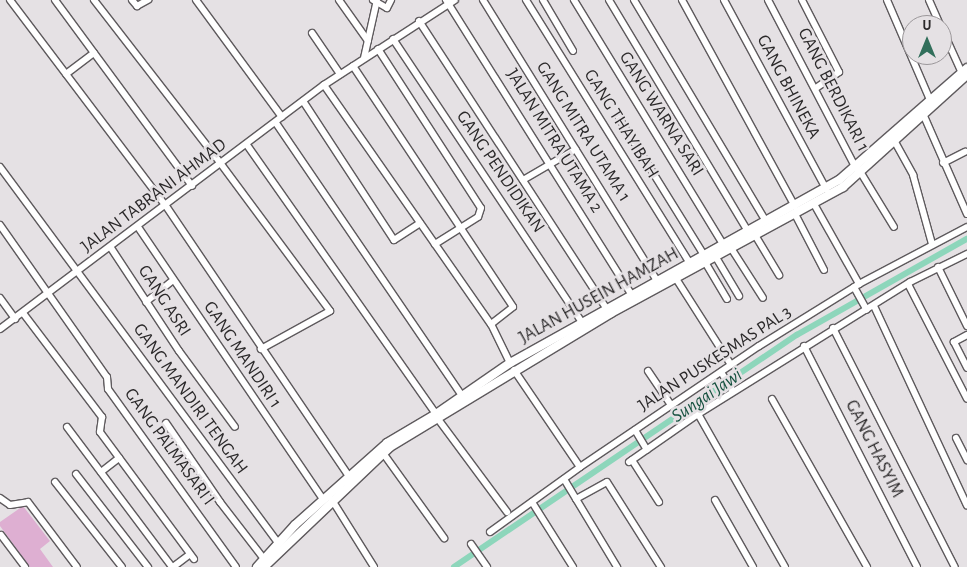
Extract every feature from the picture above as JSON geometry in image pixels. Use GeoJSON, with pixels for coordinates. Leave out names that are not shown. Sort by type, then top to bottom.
{"type":"FeatureCollection","features":[{"type":"Feature","properties":{"kind":"street"},"geometry":{"type":"LineString","coordinates":[[10,0],[166,206],[260,349],[349,476]]}},
{"type":"Feature","properties":{"kind":"street"},"geometry":{"type":"LineString","coordinates":[[55,0],[192,186]]}},
{"type":"Feature","properties":{"kind":"street"},"geometry":{"type":"LineString","coordinates":[[94,0],[221,164],[330,310],[260,349]]}},
{"type":"Feature","properties":{"kind":"street"},"geometry":{"type":"LineString","coordinates":[[132,0],[137,6],[148,0]]}},
{"type":"Feature","properties":{"kind":"street"},"geometry":{"type":"LineString","coordinates":[[196,0],[282,117]]}},
{"type":"Feature","properties":{"kind":"street"},"geometry":{"type":"LineString","coordinates":[[338,0],[368,41]]}},
{"type":"Feature","properties":{"kind":"street"},"geometry":{"type":"LineString","coordinates":[[364,58],[375,2],[388,8],[391,0]]}},
{"type":"Feature","properties":{"kind":"street","name":"GANG MITRA UTAMA 1"},"geometry":{"type":"LineString","coordinates":[[483,0],[657,280]]}},
{"type":"Feature","properties":{"kind":"street","name":"GANG THAYIBAH"},"geometry":{"type":"LineString","coordinates":[[526,0],[690,263]]}},
{"type":"Feature","properties":{"kind":"street"},"geometry":{"type":"LineString","coordinates":[[544,0],[574,51]]}},
{"type":"Feature","properties":{"kind":"street","name":"GANG WARNA SARI"},"geometry":{"type":"LineString","coordinates":[[574,0],[727,246],[763,298]]}},
{"type":"Feature","properties":{"kind":"street"},"geometry":{"type":"LineString","coordinates":[[609,0],[752,233],[780,275]]}},
{"type":"Feature","properties":{"kind":"street"},"geometry":{"type":"LineString","coordinates":[[634,0],[766,221]]}},
{"type":"Feature","properties":{"kind":"street"},"geometry":{"type":"LineString","coordinates":[[682,0],[795,210],[824,270]]}},
{"type":"Feature","properties":{"kind":"street","name":"GANG BHINEKA"},"geometry":{"type":"LineString","coordinates":[[724,0],[826,189]]}},
{"type":"Feature","properties":{"kind":"street","name":"GANG BERDIKARI 1"},"geometry":{"type":"LineString","coordinates":[[768,0],[859,170],[894,227]]}},
{"type":"Feature","properties":{"kind":"street"},"geometry":{"type":"LineString","coordinates":[[802,0],[840,72],[816,88]]}},
{"type":"Feature","properties":{"kind":"street"},"geometry":{"type":"LineString","coordinates":[[887,0],[930,100]]}},
{"type":"Feature","properties":{"kind":"street"},"geometry":{"type":"LineString","coordinates":[[929,0],[936,15]]}},
{"type":"Feature","properties":{"kind":"street","name":"JALAN TABRANI AHMAD"},"geometry":{"type":"LineString","coordinates":[[0,329],[111,248],[324,85],[450,1]]}},
{"type":"Feature","properties":{"kind":"street","name":"JALAN MITRA UTAMA 2"},"geometry":{"type":"LineString","coordinates":[[450,1],[632,295]]}},
{"type":"Feature","properties":{"kind":"street"},"geometry":{"type":"LineString","coordinates":[[419,21],[607,309]]}},
{"type":"Feature","properties":{"kind":"street"},"geometry":{"type":"LineString","coordinates":[[312,33],[340,74]]}},
{"type":"Feature","properties":{"kind":"street","name":"GANG PENDIDIKAN"},"geometry":{"type":"LineString","coordinates":[[393,39],[582,322]]}},
{"type":"Feature","properties":{"kind":"street"},"geometry":{"type":"LineString","coordinates":[[952,48],[965,72]]}},
{"type":"Feature","properties":{"kind":"street"},"geometry":{"type":"LineString","coordinates":[[378,49],[480,204],[480,215],[435,244]]}},
{"type":"Feature","properties":{"kind":"street"},"geometry":{"type":"LineString","coordinates":[[66,74],[94,53]]}},
{"type":"Feature","properties":{"kind":"street"},"geometry":{"type":"LineString","coordinates":[[353,66],[512,307],[491,324]]}},
{"type":"Feature","properties":{"kind":"street","name":"JALAN HUSEIN HAMZAH"},"geometry":{"type":"LineString","coordinates":[[752,233],[766,221],[814,204],[859,170],[924,116],[965,72]]}},
{"type":"Feature","properties":{"kind":"street","name":"JALAN HUSEIN HAMZAH"},"geometry":{"type":"LineString","coordinates":[[266,564],[278,543],[323,499],[383,453],[512,366],[675,277],[704,258],[795,210],[859,170],[930,100],[965,72]]}},
{"type":"Feature","properties":{"kind":"street"},"geometry":{"type":"LineString","coordinates":[[324,85],[491,324],[512,366],[580,466]]}},
{"type":"Feature","properties":{"kind":"street"},"geometry":{"type":"LineString","coordinates":[[303,102],[394,240],[420,223]]}},
{"type":"Feature","properties":{"kind":"street"},"geometry":{"type":"LineString","coordinates":[[924,116],[967,214]]}},
{"type":"Feature","properties":{"kind":"street"},"geometry":{"type":"LineString","coordinates":[[619,118],[727,298]]}},
{"type":"Feature","properties":{"kind":"street"},"geometry":{"type":"LineString","coordinates":[[276,123],[462,396]]}},
{"type":"Feature","properties":{"kind":"street"},"geometry":{"type":"LineString","coordinates":[[895,142],[913,175],[932,244]]}},
{"type":"Feature","properties":{"kind":"street"},"geometry":{"type":"LineString","coordinates":[[247,144],[437,417],[507,512]]}},
{"type":"Feature","properties":{"kind":"street"},"geometry":{"type":"LineString","coordinates":[[523,180],[576,149]]}},
{"type":"Feature","properties":{"kind":"street"},"geometry":{"type":"LineString","coordinates":[[943,163],[965,152]]}},
{"type":"Feature","properties":{"kind":"street","name":"GANG MANDIRI TENGAH"},"geometry":{"type":"LineString","coordinates":[[0,167],[79,271],[278,543]]}},
{"type":"Feature","properties":{"kind":"street"},"geometry":{"type":"LineString","coordinates":[[814,204],[857,287],[866,309]]}},
{"type":"Feature","properties":{"kind":"street","name":"GANG PALMASARI I"},"geometry":{"type":"LineString","coordinates":[[0,226],[107,377],[108,389],[236,567]]}},
{"type":"Feature","properties":{"kind":"street","name":"GANG MANDIRI 1"},"geometry":{"type":"LineString","coordinates":[[138,227],[323,499]]}},
{"type":"Feature","properties":{"kind":"street","name":"JALAN PUSKESMAS PAL 3"},"geometry":{"type":"LineString","coordinates":[[490,532],[565,481],[580,466],[671,405],[722,374],[731,365],[857,287],[932,244],[967,227]]}},
{"type":"Feature","properties":{"kind":"street","name":"GANG ASRI"},"geometry":{"type":"LineString","coordinates":[[111,248],[192,370],[235,427]]}},
{"type":"Feature","properties":{"kind":"street"},"geometry":{"type":"LineString","coordinates":[[714,253],[738,296]]}},
{"type":"Feature","properties":{"kind":"street"},"geometry":{"type":"LineString","coordinates":[[659,502],[631,461],[646,448],[732,389],[908,284],[938,267],[967,254]]}},
{"type":"Feature","properties":{"kind":"street","name":"JALAN HUSEIN HAMZAH"},"geometry":{"type":"LineString","coordinates":[[257,567],[266,564],[332,500],[349,476],[387,443],[437,417],[462,396],[582,322],[598,318],[607,309],[657,280],[704,258]]}},
{"type":"Feature","properties":{"kind":"street"},"geometry":{"type":"LineString","coordinates":[[938,267],[967,326]]}},
{"type":"Feature","properties":{"kind":"street"},"geometry":{"type":"LineString","coordinates":[[675,277],[731,365]]}},
{"type":"Feature","properties":{"kind":"street"},"geometry":{"type":"LineString","coordinates":[[146,302],[173,280]]}},
{"type":"Feature","properties":{"kind":"street"},"geometry":{"type":"LineString","coordinates":[[908,284],[967,399]]}},
{"type":"Feature","properties":{"kind":"street"},"geometry":{"type":"LineString","coordinates":[[0,298],[15,318]]}},
{"type":"Feature","properties":{"kind":"street"},"geometry":{"type":"LineString","coordinates":[[874,306],[967,505]]}},
{"type":"Feature","properties":{"kind":"street"},"geometry":{"type":"LineString","coordinates":[[23,312],[102,417],[100,432],[192,557],[172,567],[66,427]]}},
{"type":"Feature","properties":{"kind":"street"},"geometry":{"type":"LineString","coordinates":[[833,328],[955,567]]}},
{"type":"Feature","properties":{"kind":"street"},"geometry":{"type":"LineString","coordinates":[[967,335],[954,342],[967,368]]}},
{"type":"Feature","properties":{"kind":"street","name":"GANG HASYIM"},"geometry":{"type":"LineString","coordinates":[[804,346],[917,567]]}},
{"type":"Feature","properties":{"kind":"street"},"geometry":{"type":"LineString","coordinates":[[648,372],[671,405]]}},
{"type":"Feature","properties":{"kind":"street"},"geometry":{"type":"LineString","coordinates":[[722,374],[732,389]]}},
{"type":"Feature","properties":{"kind":"street"},"geometry":{"type":"LineString","coordinates":[[772,398],[867,567]]}},
{"type":"Feature","properties":{"kind":"street"},"geometry":{"type":"LineString","coordinates":[[698,414],[785,567]]}},
{"type":"Feature","properties":{"kind":"street"},"geometry":{"type":"LineString","coordinates":[[166,423],[220,502],[266,564]]}},
{"type":"Feature","properties":{"kind":"street"},"geometry":{"type":"LineString","coordinates":[[635,430],[646,448]]}},
{"type":"Feature","properties":{"kind":"street"},"geometry":{"type":"LineString","coordinates":[[956,438],[967,460]]}},
{"type":"Feature","properties":{"kind":"street"},"geometry":{"type":"LineString","coordinates":[[383,453],[444,538]]}},
{"type":"Feature","properties":{"kind":"street"},"geometry":{"type":"LineString","coordinates":[[100,472],[119,458]]}},
{"type":"Feature","properties":{"kind":"street"},"geometry":{"type":"LineString","coordinates":[[76,474],[148,567]]}},
{"type":"Feature","properties":{"kind":"street"},"geometry":{"type":"LineString","coordinates":[[565,481],[618,567]]}},
{"type":"Feature","properties":{"kind":"street"},"geometry":{"type":"LineString","coordinates":[[55,482],[122,567]]}},
{"type":"Feature","properties":{"kind":"street"},"geometry":{"type":"LineString","coordinates":[[575,497],[607,482],[661,567]]}},
{"type":"Feature","properties":{"kind":"street"},"geometry":{"type":"LineString","coordinates":[[0,498],[10,505],[28,502],[77,567]]}},
{"type":"Feature","properties":{"kind":"street"},"geometry":{"type":"LineString","coordinates":[[332,500],[374,567]]}},
{"type":"Feature","properties":{"kind":"street"},"geometry":{"type":"LineString","coordinates":[[715,500],[753,567]]}},
{"type":"Feature","properties":{"kind":"street"},"geometry":{"type":"LineString","coordinates":[[533,504],[573,567]]}},
{"type":"Feature","properties":{"kind":"street"},"geometry":{"type":"LineString","coordinates":[[1,535],[25,567]]}},
{"type":"Feature","properties":{"kind":"street"},"geometry":{"type":"LineString","coordinates":[[473,546],[487,567]]}},
{"type":"Feature","properties":{"kind":"shaded area"},"geometry":{"type":"Polygon","coordinates":[[[23,506],[50,541],[40,549],[53,567],[30,567],[0,526],[0,522],[23,506]]]}},
{"type":"Feature","properties":{"kind":"waterway","name":"Sungai Jawi"},"geometry":{"type":"LineString","coordinates":[[454,567],[797,335],[967,239]]}}]}
